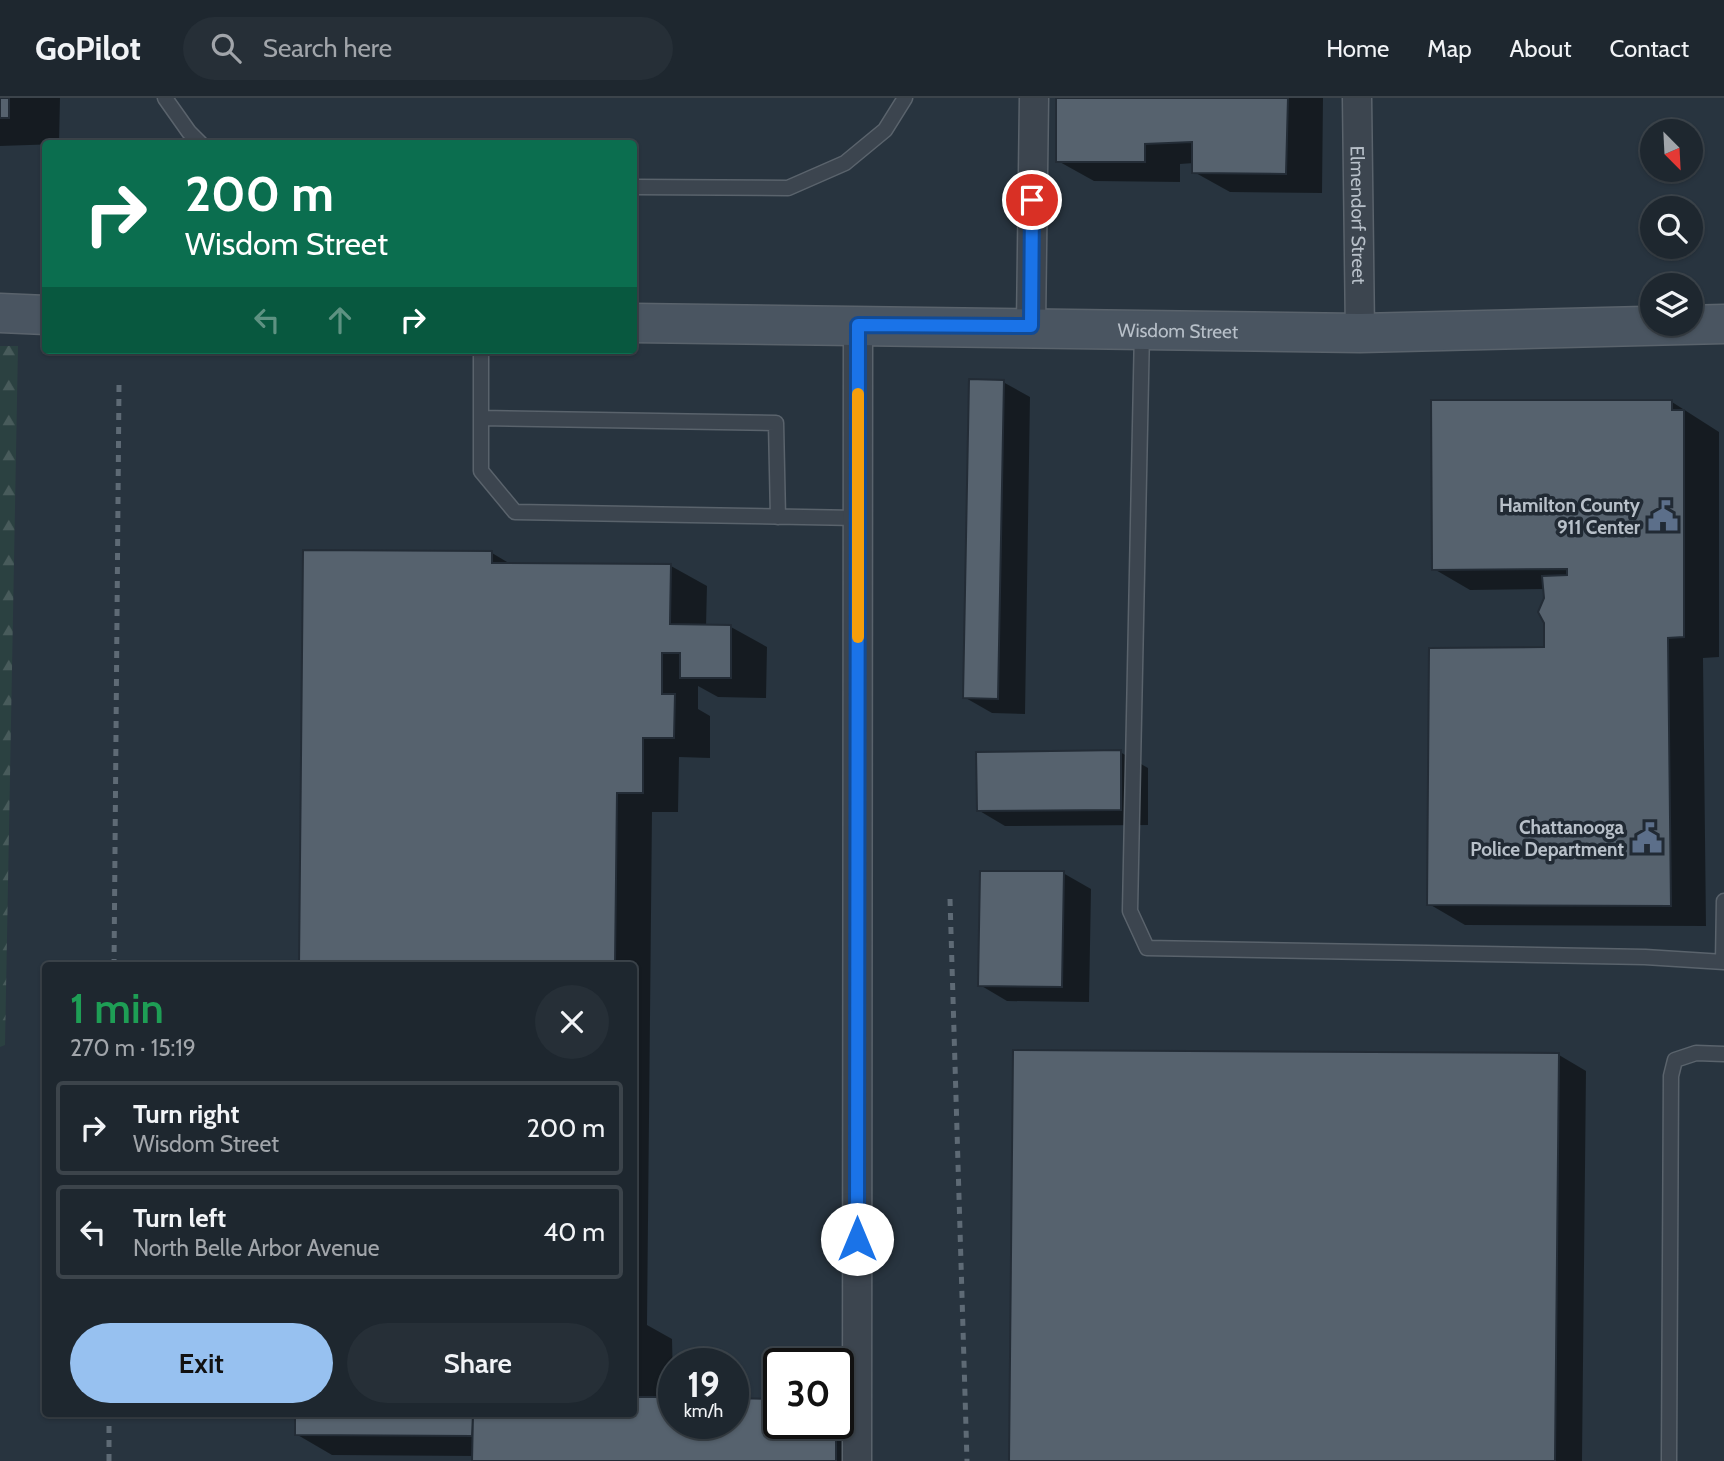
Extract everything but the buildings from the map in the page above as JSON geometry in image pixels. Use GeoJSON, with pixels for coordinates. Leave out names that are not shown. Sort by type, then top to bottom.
{"type":"FeatureCollection","features":[{"type":"Feature","properties":{"kind":"street"},"geometry":{"type":"LineString","coordinates":[[1031,326],[1034,98]]}},
{"type":"Feature","properties":{"kind":"street","name":"Elmendorf Street"},"geometry":{"type":"LineString","coordinates":[[1357,98],[1360,333]]}},
{"type":"Feature","properties":{"kind":"street"},"geometry":{"type":"LineString","coordinates":[[0,313],[42,315]]}},
{"type":"Feature","properties":{"kind":"street","name":"Wisdom Street"},"geometry":{"type":"LineString","coordinates":[[637,323],[1031,326],[1360,333],[1724,324]]}},
{"type":"Feature","properties":{"kind":"street"},"geometry":{"type":"LineString","coordinates":[[857,1461],[858,325]]}},
{"type":"Feature","properties":{"kind":"lane"},"geometry":{"type":"LineString","coordinates":[[165,98],[188,132],[197,140]]}},
{"type":"Feature","properties":{"kind":"lane"},"geometry":{"type":"LineString","coordinates":[[637,187],[788,188],[845,163],[884,130],[905,98]]}},
{"type":"Feature","properties":{"kind":"lane"},"geometry":{"type":"LineString","coordinates":[[1142,329],[1130,911],[1147,948],[1631,956],[1724,962],[1724,901]]}},
{"type":"Feature","properties":{"kind":"lane"},"geometry":{"type":"LineString","coordinates":[[481,354],[481,471],[515,512],[858,518]]}},
{"type":"Feature","properties":{"kind":"lane"},"geometry":{"type":"LineString","coordinates":[[481,418],[776,423],[778,517]]}},
{"type":"Feature","properties":{"kind":"lane"},"geometry":{"type":"LineString","coordinates":[[1669,1461],[1671,1076],[1675,1060],[1696,1053],[1724,1054]]}},
{"type":"Feature","properties":{"kind":"green space"},"geometry":{"type":"Polygon","coordinates":[[[0,346],[18,346],[5,1045],[0,1047],[0,346]]]}},
{"type":"Feature","properties":{"kind":"railway"},"geometry":{"type":"LineString","coordinates":[[114,962],[119,385]]}},
{"type":"Feature","properties":{"kind":"railway"},"geometry":{"type":"LineString","coordinates":[[950,899],[967,1461]]}},
{"type":"Feature","properties":{"kind":"railway"},"geometry":{"type":"LineString","coordinates":[[109,1417],[109,1461]]}},
{"type":"Feature","properties":{"kind":"slow traffic"},"geometry":{"type":"LineString","coordinates":[[858,394],[858,637]]}},
{"type":"Feature","properties":{"kind":"place","name":"Hamilton County 911 Center"},"geometry":{"type":"Point","coordinates":[1663,516]}},
{"type":"Feature","properties":{"kind":"place","name":"Chattanooga Police Department"},"geometry":{"type":"Point","coordinates":[1647,838]}},
{"type":"Feature","properties":{"kind":"route"},"geometry":{"type":"LineString","coordinates":[[857,1239],[858,325],[1031,326],[1032,200]]}}]}
